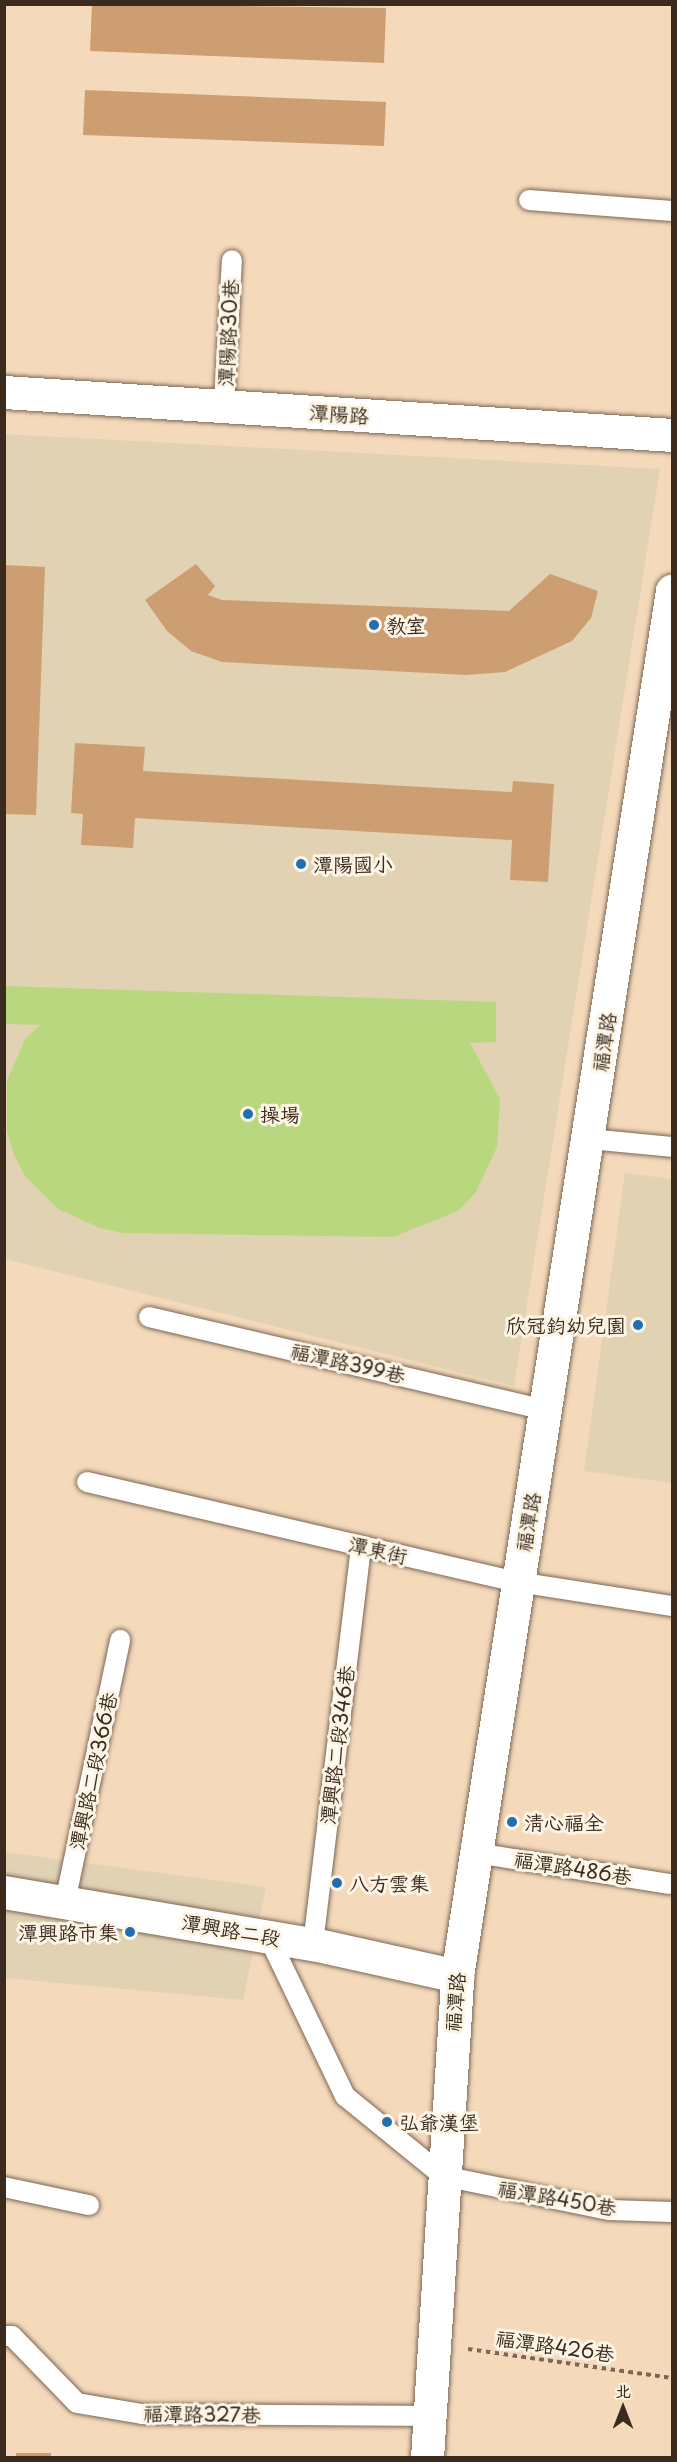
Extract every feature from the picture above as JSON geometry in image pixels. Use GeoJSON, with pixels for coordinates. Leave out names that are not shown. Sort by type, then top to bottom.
{"type":"FeatureCollection","features":[{"type":"Feature","properties":{"kind":"street","name":"潭陽路"},"geometry":{"type":"LineString","coordinates":[[4,392],[672,435]]}},
{"type":"Feature","properties":{"kind":"street","name":"福潭路"},"geometry":{"type":"LineString","coordinates":[[427,2457],[457,1976],[517,1582],[547,1410],[672,591]]}},
{"type":"Feature","properties":{"kind":"street","name":"潭興路二段"},"geometry":{"type":"LineString","coordinates":[[4,1892],[313,1944],[457,1976]]}},
{"type":"Feature","properties":{"kind":"lane"},"geometry":{"type":"LineString","coordinates":[[529,200],[672,210]]}},
{"type":"Feature","properties":{"kind":"lane","name":"潭陽路30巷"},"geometry":{"type":"LineString","coordinates":[[224,406],[232,260]]}},
{"type":"Feature","properties":{"kind":"lane"},"geometry":{"type":"LineString","coordinates":[[589,1139],[672,1147]]}},
{"type":"Feature","properties":{"kind":"lane","name":"福潭路399巷"},"geometry":{"type":"LineString","coordinates":[[148,1317],[547,1410]]}},
{"type":"Feature","properties":{"kind":"lane","name":"潭東街"},"geometry":{"type":"LineString","coordinates":[[87,1482],[517,1582],[672,1606]]}},
{"type":"Feature","properties":{"kind":"lane","name":"潭興路二段346巷"},"geometry":{"type":"LineString","coordinates":[[313,1944],[361,1546]]}},
{"type":"Feature","properties":{"kind":"lane","name":"潭興路二段366巷"},"geometry":{"type":"LineString","coordinates":[[65,1902],[120,1640]]}},
{"type":"Feature","properties":{"kind":"lane","name":"福潭路486巷"},"geometry":{"type":"LineString","coordinates":[[476,1853],[670,1884]]}},
{"type":"Feature","properties":{"kind":"lane"},"geometry":{"type":"LineString","coordinates":[[268,1936],[345,2096],[443,2176]]}},
{"type":"Feature","properties":{"kind":"lane","name":"福潭路450巷"},"geometry":{"type":"LineString","coordinates":[[443,2176],[609,2210],[672,2212]]}},
{"type":"Feature","properties":{"kind":"lane"},"geometry":{"type":"LineString","coordinates":[[4,2187],[89,2205]]}},
{"type":"Feature","properties":{"kind":"lane","name":"福潭路327巷"},"geometry":{"type":"LineString","coordinates":[[4,2336],[12,2336],[76,2403],[142,2414],[430,2416]]}},
{"type":"Feature","properties":{"kind":"path","name":"福潭路426巷"},"geometry":{"type":"LineString","coordinates":[[433,2344],[672,2378]]}},
{"type":"Feature","properties":{"kind":"shaded area","name":"潭陽國小"},"geometry":{"type":"Polygon","coordinates":[[[5,434],[660,469],[514,1386],[5,1259],[5,434]]]}},
{"type":"Feature","properties":{"kind":"shaded area","name":"欣冠鈞幼兒園"},"geometry":{"type":"Polygon","coordinates":[[[625,1173],[672,1179],[672,1483],[584,1471],[625,1173]]]}},
{"type":"Feature","properties":{"kind":"shaded area","name":"潭興路市集"},"geometry":{"type":"Polygon","coordinates":[[[5,1852],[266,1887],[243,2000],[5,1978],[5,1852]]]}},
{"type":"Feature","properties":{"kind":"green space"},"geometry":{"type":"Polygon","coordinates":[[[5,986],[496,1002],[496,1042],[470,1043],[500,1099],[497,1147],[476,1192],[458,1211],[393,1237],[123,1233],[100,1228],[58,1209],[25,1176],[14,1155],[7,1132],[7,1081],[25,1039],[40,1025],[5,1024],[5,986]]]}},
{"type":"Feature","properties":{"kind":"building"},"geometry":{"type":"Polygon","coordinates":[[[92,4],[386,8],[384,63],[90,51],[92,4]]]}},
{"type":"Feature","properties":{"kind":"building"},"geometry":{"type":"Polygon","coordinates":[[[85,90],[386,102],[384,146],[83,135],[85,90]]]}},
{"type":"Feature","properties":{"kind":"building","name":"教室"},"geometry":{"type":"Polygon","coordinates":[[[196,564],[215,586],[208,595],[222,600],[509,611],[550,574],[598,591],[591,618],[572,641],[505,672],[466,675],[222,662],[191,651],[167,631],[145,600],[196,564]]]}},
{"type":"Feature","properties":{"kind":"building"},"geometry":{"type":"Polygon","coordinates":[[[4,565],[45,567],[36,815],[4,814],[4,565]]]}},
{"type":"Feature","properties":{"kind":"building"},"geometry":{"type":"Polygon","coordinates":[[[75,743],[145,747],[143,771],[512,792],[513,781],[554,784],[548,882],[510,880],[512,840],[135,818],[133,848],[81,845],[83,814],[71,813],[75,743]]]}},
{"type":"Feature","properties":{"kind":"building"},"geometry":{"type":"Polygon","coordinates":[[[16,2453],[51,2453],[51,2458],[16,2458],[16,2453]]]}},
{"type":"Feature","properties":{"kind":"place","name":"教室"},"geometry":{"type":"Point","coordinates":[374,625]}},
{"type":"Feature","properties":{"kind":"place","name":"潭陽國小"},"geometry":{"type":"Point","coordinates":[301,864]}},
{"type":"Feature","properties":{"kind":"place","name":"操場"},"geometry":{"type":"Point","coordinates":[248,1114]}},
{"type":"Feature","properties":{"kind":"place","name":"欣冠鈞幼兒園"},"geometry":{"type":"Point","coordinates":[638,1325]}},
{"type":"Feature","properties":{"kind":"place","name":"清心福全"},"geometry":{"type":"Point","coordinates":[512,1822]}},
{"type":"Feature","properties":{"kind":"place","name":"八方雲集"},"geometry":{"type":"Point","coordinates":[337,1883]}},
{"type":"Feature","properties":{"kind":"place","name":"潭興路市集"},"geometry":{"type":"Point","coordinates":[130,1932]}},
{"type":"Feature","properties":{"kind":"place","name":"弘爺漢堡"},"geometry":{"type":"Point","coordinates":[387,2122]}}]}
